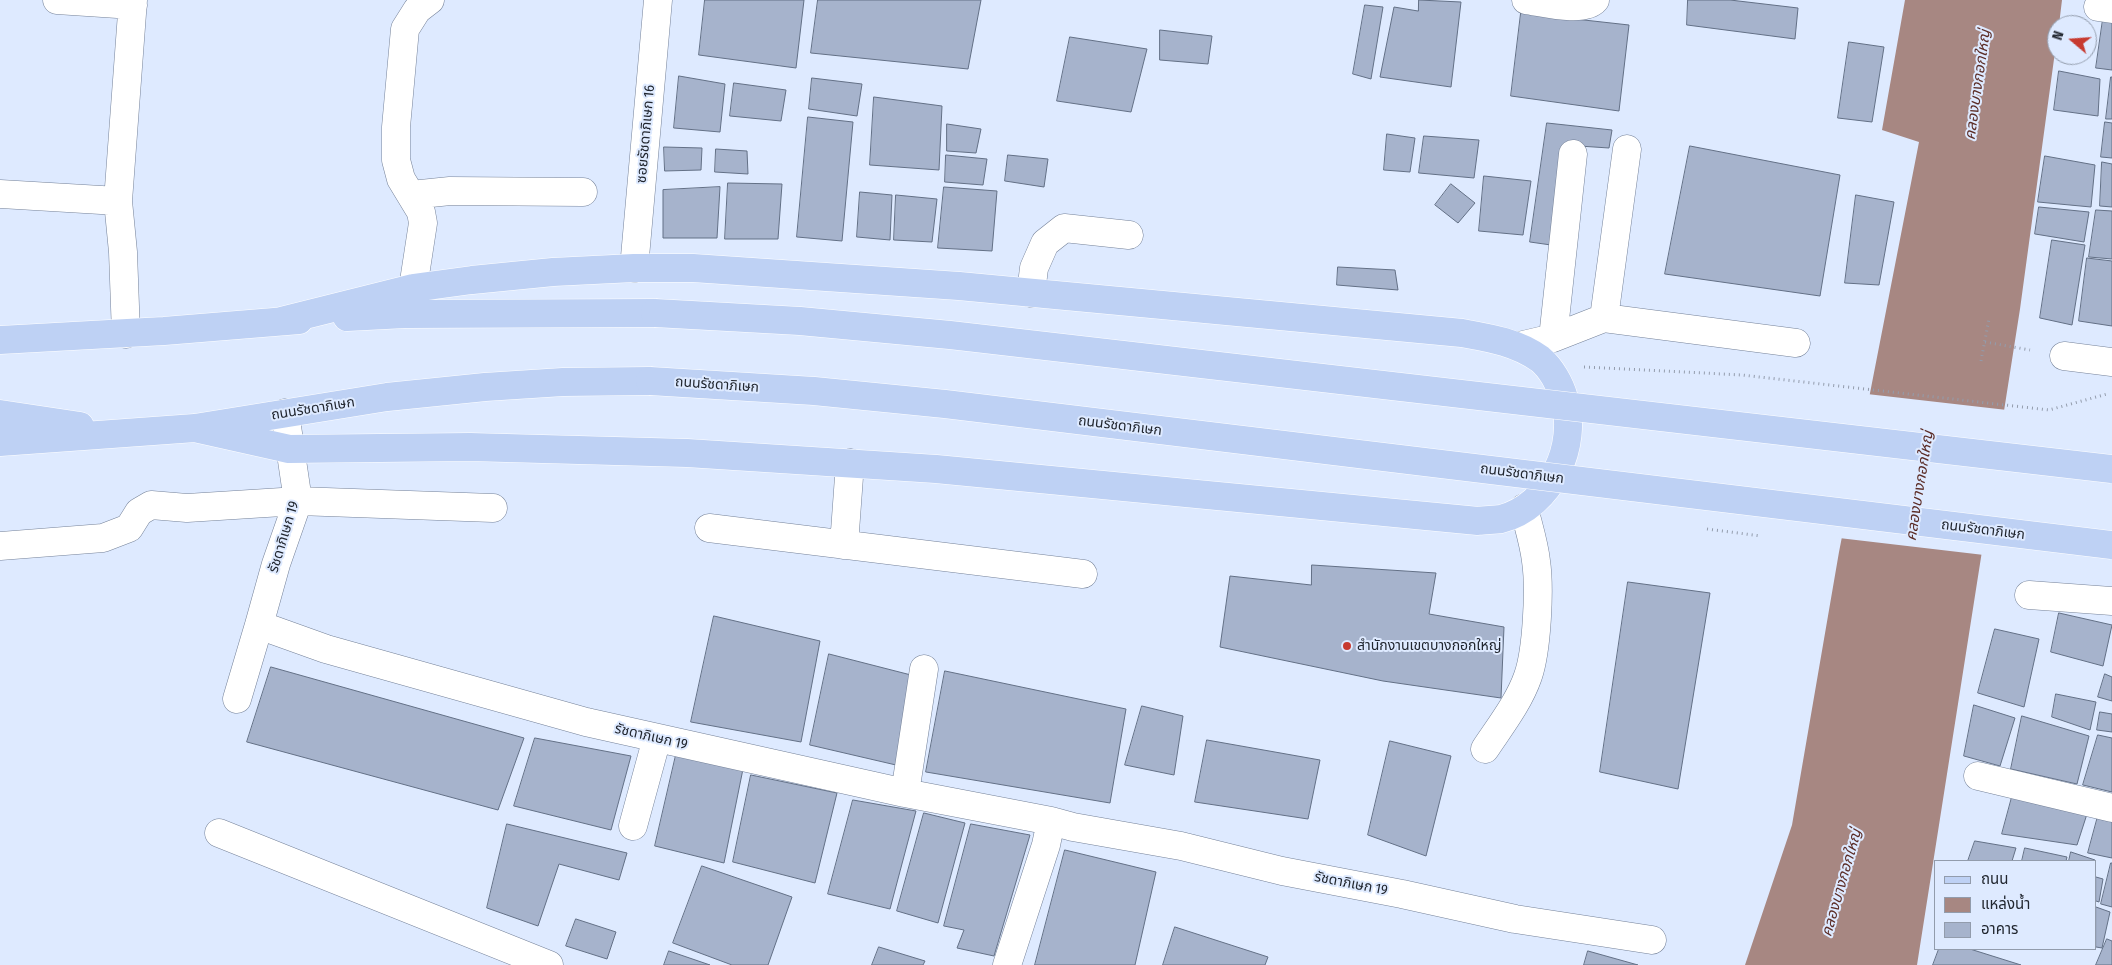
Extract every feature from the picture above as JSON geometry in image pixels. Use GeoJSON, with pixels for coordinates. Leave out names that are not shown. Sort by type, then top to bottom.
{"type":"FeatureCollection","features":[{"type":"Feature","properties":{"kind":"main road"},"geometry":{"type":"LineString","coordinates":[[195,428],[289,448],[470,446],[687,453],[850,463],[936,469],[1478,521],[1502,518],[1524,508],[1540,495],[1555,477],[1567,446],[1568,410],[1561,389],[1542,361],[1519,346],[1493,338],[1462,333],[959,286],[693,268],[634,268],[535,274],[413,288],[281,321]]}},
{"type":"Feature","properties":{"kind":"main road"},"geometry":{"type":"LineString","coordinates":[[0,340],[164,332],[281,321],[405,314],[655,313],[800,321],[950,335],[2112,469]]}},
{"type":"Feature","properties":{"kind":"main road"},"geometry":{"type":"LineString","coordinates":[[0,360],[164,332]]}},
{"type":"Feature","properties":{"kind":"main road","name":"ถนนรัชดาภิเษก"},"geometry":{"type":"LineString","coordinates":[[0,442],[195,428],[387,397],[484,386],[563,382],[650,381],[814,391],[945,404],[2112,545]]}},
{"type":"Feature","properties":{"kind":"main road","name":"ถนนรัชดาภิเษก"},"geometry":{"type":"LineString","coordinates":[[0,414],[126,433]]}},
{"type":"Feature","properties":{"kind":"street"},"geometry":{"type":"LineString","coordinates":[[57,0],[133,2],[118,200],[124,252],[126,334]]}},
{"type":"Feature","properties":{"kind":"street"},"geometry":{"type":"LineString","coordinates":[[413,288],[424,223],[421,212],[402,179],[396,160],[396,127],[405,29],[417,10],[430,0]]}},
{"type":"Feature","properties":{"kind":"street","name":"ซอยรัชดาภิเษก 16"},"geometry":{"type":"LineString","coordinates":[[634,268],[658,0]]}},
{"type":"Feature","properties":{"kind":"street"},"geometry":{"type":"LineString","coordinates":[[1526,0],[1581,7],[1592,4],[1596,0]]}},
{"type":"Feature","properties":{"kind":"street"},"geometry":{"type":"LineString","coordinates":[[1604,318],[1627,149]]}},
{"type":"Feature","properties":{"kind":"street"},"geometry":{"type":"LineString","coordinates":[[1553,338],[1574,154]]}},
{"type":"Feature","properties":{"kind":"street"},"geometry":{"type":"LineString","coordinates":[[411,195],[450,191],[583,192]]}},
{"type":"Feature","properties":{"kind":"street"},"geometry":{"type":"LineString","coordinates":[[0,194],[118,200]]}},
{"type":"Feature","properties":{"kind":"street"},"geometry":{"type":"LineString","coordinates":[[1031,293],[1034,268],[1045,243],[1064,228],[1129,235]]}},
{"type":"Feature","properties":{"kind":"street"},"geometry":{"type":"LineString","coordinates":[[1519,346],[1553,338],[1604,318],[1796,343]]}},
{"type":"Feature","properties":{"kind":"street"},"geometry":{"type":"LineString","coordinates":[[2064,356],[2112,362]]}},
{"type":"Feature","properties":{"kind":"street","name":"รัชดาภิเษก 19"},"geometry":{"type":"LineString","coordinates":[[237,699],[276,564],[298,500],[289,448],[286,412]]}},
{"type":"Feature","properties":{"kind":"street"},"geometry":{"type":"LineString","coordinates":[[844,545],[850,463]]}},
{"type":"Feature","properties":{"kind":"street"},"geometry":{"type":"LineString","coordinates":[[0,546],[104,538],[129,528],[140,512],[151,505],[187,508],[298,500],[493,508]]}},
{"type":"Feature","properties":{"kind":"street"},"geometry":{"type":"LineString","coordinates":[[1486,749],[1519,697],[1529,674],[1533,650],[1537,614],[1536,561],[1524,508]]}},
{"type":"Feature","properties":{"kind":"street"},"geometry":{"type":"LineString","coordinates":[[709,528],[1083,574]]}},
{"type":"Feature","properties":{"kind":"street"},"geometry":{"type":"LineString","coordinates":[[2029,595],[2112,601]]}},
{"type":"Feature","properties":{"kind":"street","name":"รัชดาภิเษก 19"},"geometry":{"type":"LineString","coordinates":[[259,625],[326,648],[586,722],[905,793],[1181,846],[1282,871],[1402,894],[1515,919],[1652,940]]}},
{"type":"Feature","properties":{"kind":"street"},"geometry":{"type":"LineString","coordinates":[[905,793],[924,669]]}},
{"type":"Feature","properties":{"kind":"street"},"geometry":{"type":"LineString","coordinates":[[633,826],[657,738]]}},
{"type":"Feature","properties":{"kind":"street"},"geometry":{"type":"LineString","coordinates":[[1978,776],[2112,808]]}},
{"type":"Feature","properties":{"kind":"street"},"geometry":{"type":"LineString","coordinates":[[1007,965],[1046,845],[1051,820]]}},
{"type":"Feature","properties":{"kind":"street"},"geometry":{"type":"LineString","coordinates":[[220,833],[549,965]]}},
{"type":"Feature","properties":{"kind":"path"},"geometry":{"type":"LineString","coordinates":[[1981,361],[1990,319]]}},
{"type":"Feature","properties":{"kind":"path"},"geometry":{"type":"LineString","coordinates":[[1985,342],[2030,350]]}},
{"type":"Feature","properties":{"kind":"path"},"geometry":{"type":"LineString","coordinates":[[1545,365],[1742,375],[2049,410],[2107,394]]}},
{"type":"Feature","properties":{"kind":"water","name":"คลองบางกอกใหญ่"},"geometry":{"type":"Polygon","coordinates":[[[1905,0],[2062,0],[2060,15],[2047,15],[2047,65],[2053,65],[2020,309],[1917,965],[1745,965],[1792,825],[1839,552],[1919,142],[1882,130],[1905,0]]]}},
{"type":"Feature","properties":{"kind":"pier"},"geometry":{"type":"Polygon","coordinates":[[[1867,394],[2007,410],[1984,555],[1839,538],[1867,394]]]}},
{"type":"Feature","properties":{"kind":"building"},"geometry":{"type":"Polygon","coordinates":[[[705,0],[804,0],[796,68],[699,55],[705,0]]]}},
{"type":"Feature","properties":{"kind":"building"},"geometry":{"type":"Polygon","coordinates":[[[818,0],[981,0],[968,69],[811,53],[818,0]]]}},
{"type":"Feature","properties":{"kind":"building"},"geometry":{"type":"Polygon","coordinates":[[[1419,0],[1461,2],[1451,87],[1380,77],[1394,7],[1418,11],[1419,0]]]}},
{"type":"Feature","properties":{"kind":"building"},"geometry":{"type":"Polygon","coordinates":[[[1688,0],[1730,0],[1798,8],[1795,39],[1687,25],[1688,0]]]}},
{"type":"Feature","properties":{"kind":"building"},"geometry":{"type":"Polygon","coordinates":[[[1365,5],[1383,7],[1371,79],[1353,74],[1365,5]]]}},
{"type":"Feature","properties":{"kind":"building"},"geometry":{"type":"Polygon","coordinates":[[[1521,13],[1629,25],[1619,111],[1511,96],[1521,13]]]}},
{"type":"Feature","properties":{"kind":"building"},"geometry":{"type":"Polygon","coordinates":[[[2103,19],[2112,21],[2112,70],[2096,68],[2103,19]]]}},
{"type":"Feature","properties":{"kind":"building"},"geometry":{"type":"Polygon","coordinates":[[[1160,30],[1212,36],[1208,64],[1160,60],[1160,30]]]}},
{"type":"Feature","properties":{"kind":"building"},"geometry":{"type":"Polygon","coordinates":[[[1070,37],[1147,49],[1131,112],[1057,101],[1070,37]]]}},
{"type":"Feature","properties":{"kind":"building"},"geometry":{"type":"Polygon","coordinates":[[[1849,42],[1884,47],[1872,122],[1838,118],[1849,42]]]}},
{"type":"Feature","properties":{"kind":"building"},"geometry":{"type":"Polygon","coordinates":[[[2059,71],[2100,79],[2098,116],[2054,110],[2059,71]]]}},
{"type":"Feature","properties":{"kind":"building"},"geometry":{"type":"Polygon","coordinates":[[[679,76],[725,84],[720,132],[674,128],[679,76]]]}},
{"type":"Feature","properties":{"kind":"building"},"geometry":{"type":"Polygon","coordinates":[[[2111,77],[2112,119],[2106,119],[2111,77]]]}},
{"type":"Feature","properties":{"kind":"building"},"geometry":{"type":"Polygon","coordinates":[[[812,78],[862,84],[857,116],[809,109],[812,78]]]}},
{"type":"Feature","properties":{"kind":"building"},"geometry":{"type":"Polygon","coordinates":[[[734,83],[786,90],[781,121],[730,116],[734,83]]]}},
{"type":"Feature","properties":{"kind":"building"},"geometry":{"type":"Polygon","coordinates":[[[874,97],[942,106],[939,170],[870,165],[874,97]]]}},
{"type":"Feature","properties":{"kind":"building"},"geometry":{"type":"Polygon","coordinates":[[[808,117],[853,122],[842,241],[797,237],[808,117]]]}},
{"type":"Feature","properties":{"kind":"building"},"geometry":{"type":"Polygon","coordinates":[[[2105,122],[2112,123],[2112,158],[2101,157],[2105,122]]]}},
{"type":"Feature","properties":{"kind":"building"},"geometry":{"type":"Polygon","coordinates":[[[1547,123],[1612,130],[1609,148],[1564,145],[1551,245],[1530,242],[1547,123]]]}},
{"type":"Feature","properties":{"kind":"building"},"geometry":{"type":"Polygon","coordinates":[[[947,124],[981,129],[976,153],[947,151],[947,124]]]}},
{"type":"Feature","properties":{"kind":"building"},"geometry":{"type":"Polygon","coordinates":[[[1387,134],[1415,138],[1410,172],[1384,170],[1387,134]]]}},
{"type":"Feature","properties":{"kind":"building"},"geometry":{"type":"Polygon","coordinates":[[[1424,136],[1479,140],[1474,178],[1419,173],[1424,136]]]}},
{"type":"Feature","properties":{"kind":"building"},"geometry":{"type":"Polygon","coordinates":[[[1690,146],[1840,175],[1820,296],[1665,274],[1690,146]]]}},
{"type":"Feature","properties":{"kind":"building"},"geometry":{"type":"Polygon","coordinates":[[[664,147],[702,148],[701,170],[665,171],[664,147]]]}},
{"type":"Feature","properties":{"kind":"building"},"geometry":{"type":"Polygon","coordinates":[[[716,149],[747,151],[748,174],[715,172],[716,149]]]}},
{"type":"Feature","properties":{"kind":"building"},"geometry":{"type":"Polygon","coordinates":[[[946,155],[987,159],[983,185],[945,182],[946,155]]]}},
{"type":"Feature","properties":{"kind":"building"},"geometry":{"type":"Polygon","coordinates":[[[1008,155],[1048,159],[1044,187],[1005,181],[1008,155]]]}},
{"type":"Feature","properties":{"kind":"building"},"geometry":{"type":"Polygon","coordinates":[[[2045,156],[2095,165],[2091,207],[2038,202],[2045,156]]]}},
{"type":"Feature","properties":{"kind":"building"},"geometry":{"type":"Polygon","coordinates":[[[2102,162],[2112,164],[2112,207],[2100,206],[2102,162]]]}},
{"type":"Feature","properties":{"kind":"building"},"geometry":{"type":"Polygon","coordinates":[[[1484,176],[1531,181],[1523,235],[1479,231],[1484,176]]]}},
{"type":"Feature","properties":{"kind":"building"},"geometry":{"type":"Polygon","coordinates":[[[728,183],[782,184],[778,239],[725,239],[728,183]]]}},
{"type":"Feature","properties":{"kind":"building"},"geometry":{"type":"Polygon","coordinates":[[[1451,184],[1475,203],[1458,223],[1435,205],[1451,184]]]}},
{"type":"Feature","properties":{"kind":"building"},"geometry":{"type":"Polygon","coordinates":[[[720,187],[717,238],[663,238],[663,190],[720,187]]]}},
{"type":"Feature","properties":{"kind":"building"},"geometry":{"type":"Polygon","coordinates":[[[944,187],[997,191],[992,251],[938,248],[944,187]]]}},
{"type":"Feature","properties":{"kind":"building"},"geometry":{"type":"Polygon","coordinates":[[[860,192],[892,195],[890,240],[857,237],[860,192]]]}},
{"type":"Feature","properties":{"kind":"building"},"geometry":{"type":"Polygon","coordinates":[[[896,195],[937,199],[932,242],[894,240],[896,195]]]}},
{"type":"Feature","properties":{"kind":"building"},"geometry":{"type":"Polygon","coordinates":[[[1856,195],[1894,202],[1879,285],[1845,283],[1856,195]]]}},
{"type":"Feature","properties":{"kind":"building"},"geometry":{"type":"Polygon","coordinates":[[[2039,207],[2089,212],[2084,242],[2035,234],[2039,207]]]}},
{"type":"Feature","properties":{"kind":"building"},"geometry":{"type":"Polygon","coordinates":[[[2096,210],[2112,211],[2112,259],[2089,257],[2096,210]]]}},
{"type":"Feature","properties":{"kind":"building"},"geometry":{"type":"Polygon","coordinates":[[[2052,240],[2085,245],[2072,325],[2040,318],[2052,240]]]}},
{"type":"Feature","properties":{"kind":"building"},"geometry":{"type":"Polygon","coordinates":[[[2087,258],[2112,261],[2112,326],[2079,321],[2087,258]]]}},
{"type":"Feature","properties":{"kind":"building"},"geometry":{"type":"Polygon","coordinates":[[[1338,267],[1395,270],[1398,290],[1337,285],[1338,267]]]}},
{"type":"Feature","properties":{"kind":"building"},"geometry":{"type":"Polygon","coordinates":[[[1312,565],[1436,573],[1429,614],[1504,627],[1501,698],[1383,681],[1220,647],[1230,576],[1311,585],[1312,565]]]}},
{"type":"Feature","properties":{"kind":"building"},"geometry":{"type":"Polygon","coordinates":[[[1628,582],[1710,593],[1678,789],[1600,772],[1628,582]]]}},
{"type":"Feature","properties":{"kind":"building"},"geometry":{"type":"Polygon","coordinates":[[[2059,613],[2112,625],[2103,666],[2051,652],[2059,613]]]}},
{"type":"Feature","properties":{"kind":"building"},"geometry":{"type":"Polygon","coordinates":[[[714,616],[820,641],[801,742],[691,722],[714,616]]]}},
{"type":"Feature","properties":{"kind":"building"},"geometry":{"type":"Polygon","coordinates":[[[1995,629],[2039,639],[2024,707],[1978,693],[1995,629]]]}},
{"type":"Feature","properties":{"kind":"building"},"geometry":{"type":"Polygon","coordinates":[[[829,654],[911,675],[896,765],[810,745],[829,654]]]}},
{"type":"Feature","properties":{"kind":"building"},"geometry":{"type":"Polygon","coordinates":[[[271,667],[524,738],[498,810],[247,742],[271,667]]]}},
{"type":"Feature","properties":{"kind":"building"},"geometry":{"type":"Polygon","coordinates":[[[945,671],[1126,709],[1110,803],[926,772],[945,671]]]}},
{"type":"Feature","properties":{"kind":"building"},"geometry":{"type":"Polygon","coordinates":[[[2105,674],[2112,677],[2112,701],[2098,697],[2105,674]]]}},
{"type":"Feature","properties":{"kind":"building"},"geometry":{"type":"Polygon","coordinates":[[[2056,694],[2096,702],[2090,730],[2052,717],[2056,694]]]}},
{"type":"Feature","properties":{"kind":"building"},"geometry":{"type":"Polygon","coordinates":[[[1974,705],[2015,718],[2000,766],[1964,756],[1974,705]]]}},
{"type":"Feature","properties":{"kind":"building"},"geometry":{"type":"Polygon","coordinates":[[[1142,706],[1183,716],[1174,775],[1125,765],[1142,706]]]}},
{"type":"Feature","properties":{"kind":"building"},"geometry":{"type":"Polygon","coordinates":[[[2100,712],[2112,714],[2112,732],[2097,730],[2100,712]]]}},
{"type":"Feature","properties":{"kind":"building"},"geometry":{"type":"Polygon","coordinates":[[[2022,716],[2089,736],[2077,784],[2011,769],[2022,716]]]}},
{"type":"Feature","properties":{"kind":"building"},"geometry":{"type":"Polygon","coordinates":[[[2098,735],[2112,738],[2112,792],[2083,785],[2098,735]]]}},
{"type":"Feature","properties":{"kind":"building"},"geometry":{"type":"Polygon","coordinates":[[[535,738],[631,756],[611,830],[514,806],[535,738]]]}},
{"type":"Feature","properties":{"kind":"building"},"geometry":{"type":"Polygon","coordinates":[[[1207,740],[1320,760],[1308,819],[1195,802],[1207,740]]]}},
{"type":"Feature","properties":{"kind":"building"},"geometry":{"type":"Polygon","coordinates":[[[1390,741],[1451,756],[1426,856],[1368,835],[1390,741]]]}},
{"type":"Feature","properties":{"kind":"building"},"geometry":{"type":"Polygon","coordinates":[[[676,755],[743,769],[724,863],[655,846],[676,755]]]}},
{"type":"Feature","properties":{"kind":"building"},"geometry":{"type":"Polygon","coordinates":[[[751,775],[837,793],[815,883],[733,862],[751,775]]]}},
{"type":"Feature","properties":{"kind":"building"},"geometry":{"type":"Polygon","coordinates":[[[2012,797],[2087,814],[2077,845],[2002,834],[2012,797]]]}},
{"type":"Feature","properties":{"kind":"building"},"geometry":{"type":"Polygon","coordinates":[[[853,800],[916,811],[890,909],[828,894],[853,800]]]}},
{"type":"Feature","properties":{"kind":"building"},"geometry":{"type":"Polygon","coordinates":[[[924,813],[965,823],[938,923],[897,911],[924,813]]]}},
{"type":"Feature","properties":{"kind":"building"},"geometry":{"type":"Polygon","coordinates":[[[2098,816],[2112,818],[2112,858],[2088,853],[2098,816]]]}},
{"type":"Feature","properties":{"kind":"building"},"geometry":{"type":"Polygon","coordinates":[[[507,824],[627,853],[619,880],[559,864],[538,926],[487,908],[507,824]]]}},
{"type":"Feature","properties":{"kind":"building"},"geometry":{"type":"Polygon","coordinates":[[[971,824],[1030,835],[994,956],[957,948],[964,930],[944,926],[971,824]]]}},
{"type":"Feature","properties":{"kind":"building"},"geometry":{"type":"Polygon","coordinates":[[[1975,841],[2016,848],[2012,860],[1968,860],[1975,841]]]}},
{"type":"Feature","properties":{"kind":"building"},"geometry":{"type":"Polygon","coordinates":[[[2025,848],[2067,857],[2066,860],[2022,860],[2025,848]]]}},
{"type":"Feature","properties":{"kind":"building"},"geometry":{"type":"Polygon","coordinates":[[[1065,850],[1156,872],[1135,965],[1035,965],[1065,850]]]}},
{"type":"Feature","properties":{"kind":"building"},"geometry":{"type":"Polygon","coordinates":[[[2071,852],[2095,860],[2069,860],[2071,852]]]}},
{"type":"Feature","properties":{"kind":"building"},"geometry":{"type":"Polygon","coordinates":[[[2112,863],[2112,907],[2101,904],[2112,863]]]}},
{"type":"Feature","properties":{"kind":"building"},"geometry":{"type":"Polygon","coordinates":[[[702,866],[792,897],[768,965],[732,965],[673,943],[702,866]]]}},
{"type":"Feature","properties":{"kind":"building"},"geometry":{"type":"Polygon","coordinates":[[[2097,877],[2103,879],[2099,902],[2097,901],[2097,877]]]}},
{"type":"Feature","properties":{"kind":"building"},"geometry":{"type":"Polygon","coordinates":[[[2097,907],[2110,912],[2102,948],[2097,947],[2097,907]]]}},
{"type":"Feature","properties":{"kind":"building"},"geometry":{"type":"Polygon","coordinates":[[[576,919],[616,932],[607,959],[566,946],[576,919]]]}},
{"type":"Feature","properties":{"kind":"building"},"geometry":{"type":"Polygon","coordinates":[[[1175,927],[1268,957],[1265,965],[1163,965],[1175,927]]]}},
{"type":"Feature","properties":{"kind":"building"},"geometry":{"type":"Polygon","coordinates":[[[2107,939],[2112,941],[2112,965],[2096,965],[2107,939]]]}},
{"type":"Feature","properties":{"kind":"building"},"geometry":{"type":"Polygon","coordinates":[[[879,947],[925,961],[923,965],[872,965],[879,947]]]}},
{"type":"Feature","properties":{"kind":"building"},"geometry":{"type":"Polygon","coordinates":[[[1939,950],[1973,950],[2021,965],[1933,965],[1939,950]]]}},
{"type":"Feature","properties":{"kind":"building"},"geometry":{"type":"Polygon","coordinates":[[[669,951],[710,965],[664,965],[669,951]]]}},
{"type":"Feature","properties":{"kind":"building"},"geometry":{"type":"Polygon","coordinates":[[[1588,951],[1638,965],[1584,965],[1588,951]]]}},
{"type":"Feature","properties":{"kind":"place","name":"สำนักงานเขตบางกอกใหญ่"},"geometry":{"type":"Point","coordinates":[1347,646]}}]}
